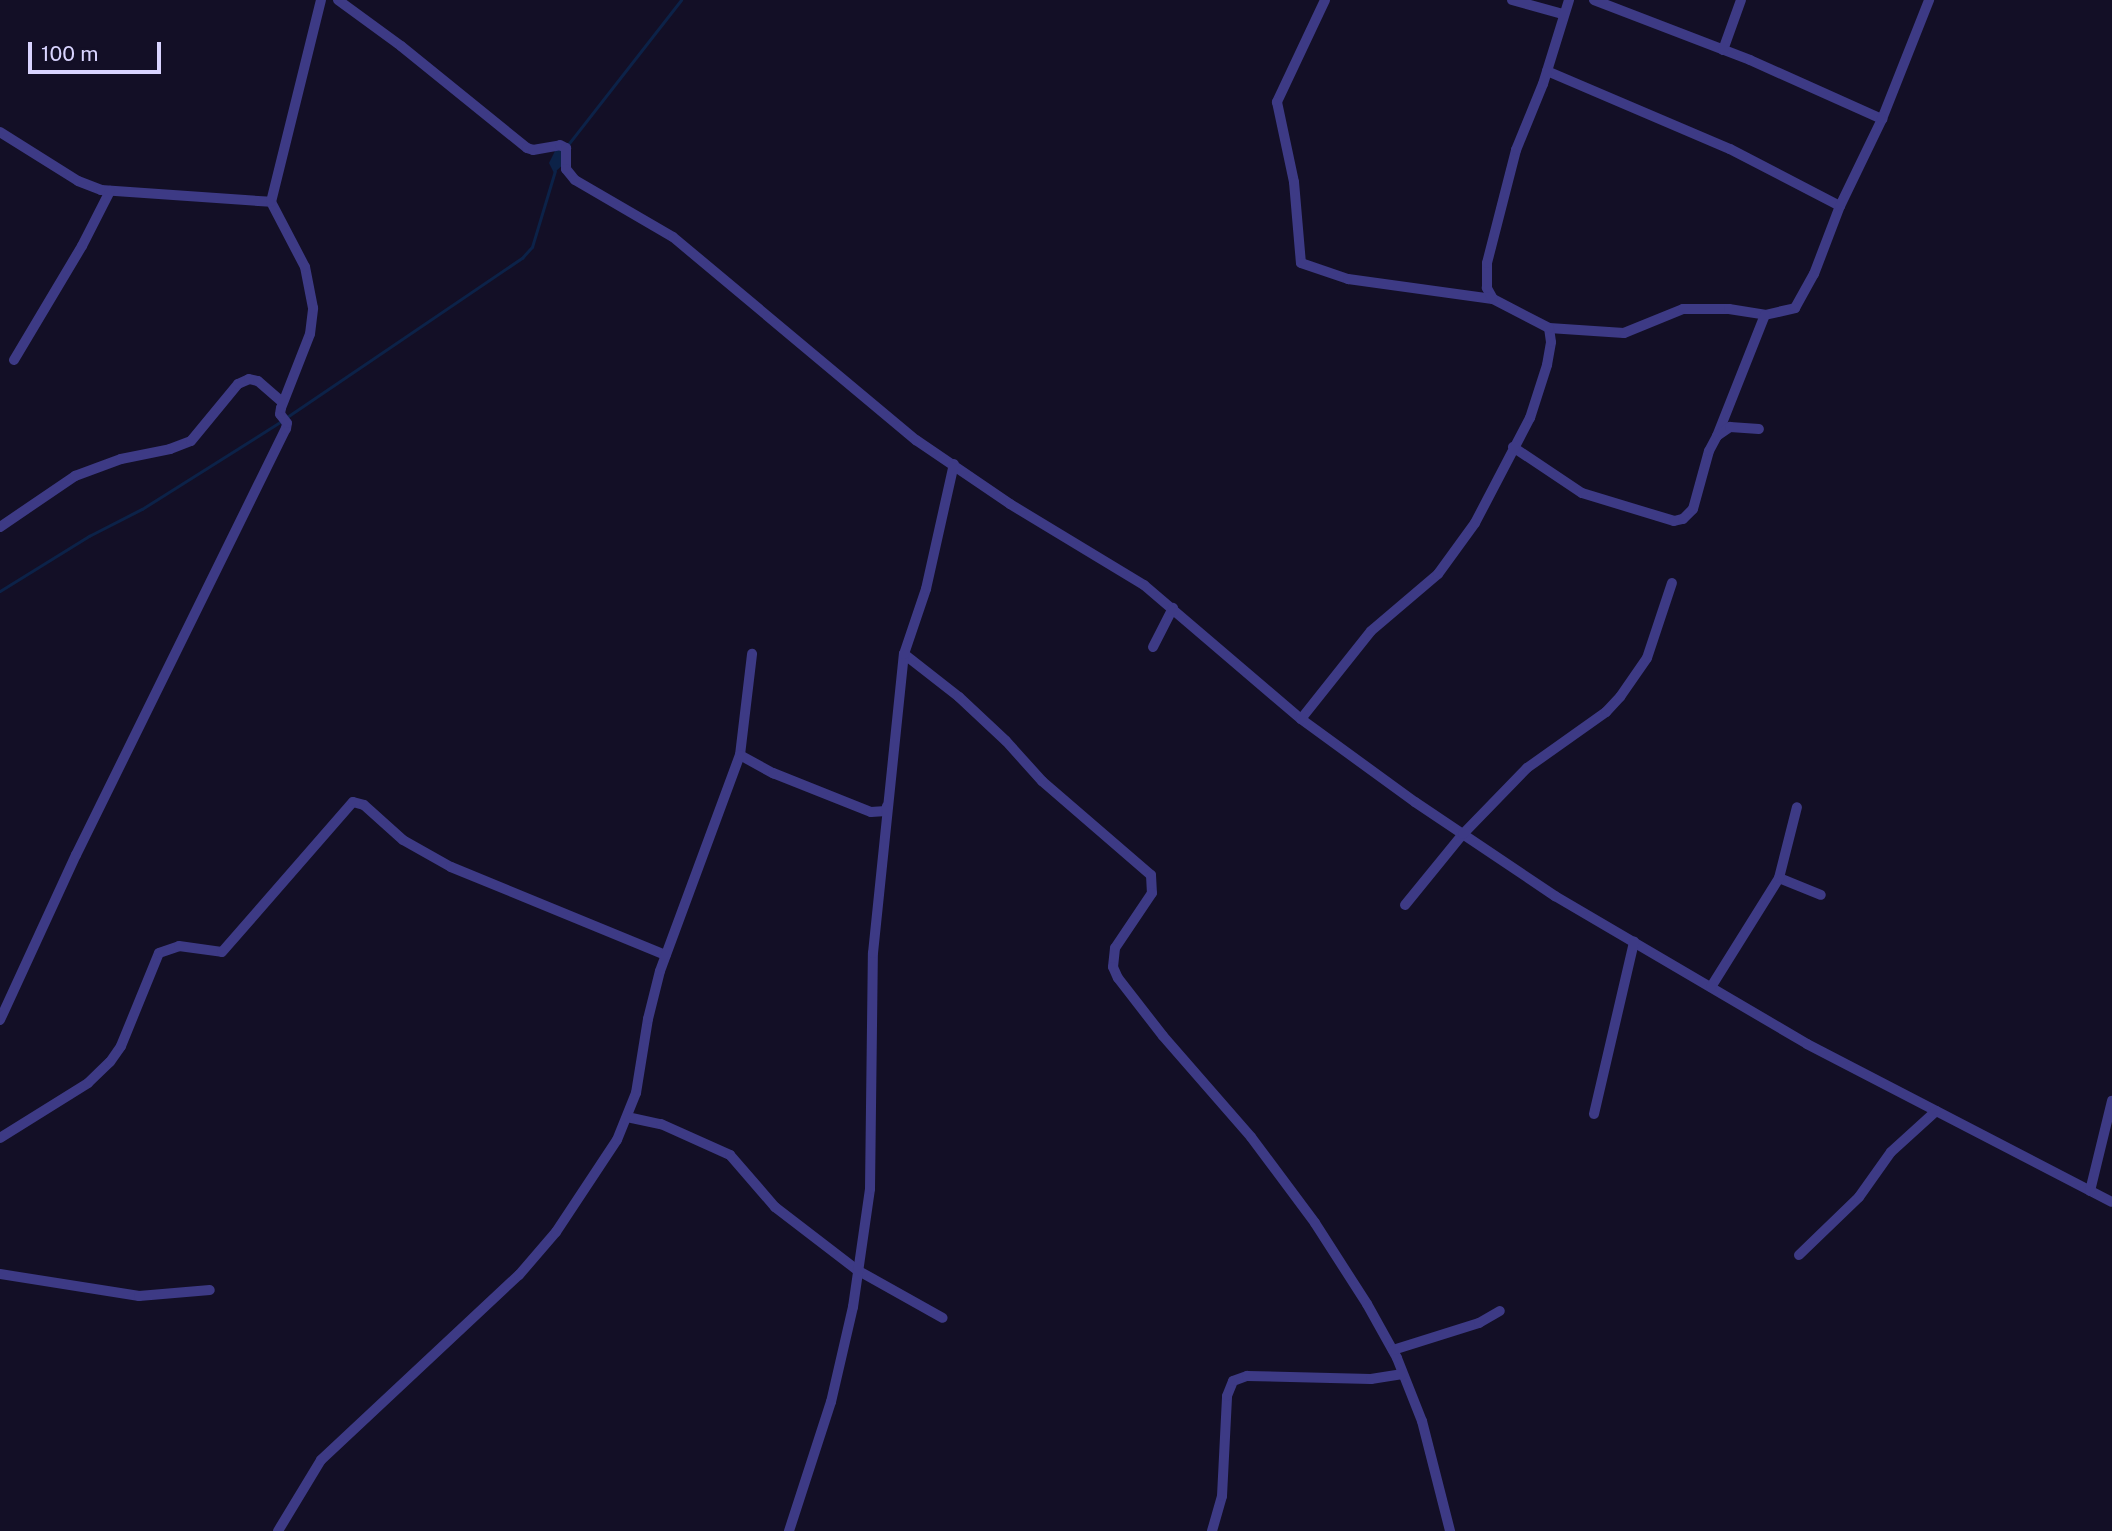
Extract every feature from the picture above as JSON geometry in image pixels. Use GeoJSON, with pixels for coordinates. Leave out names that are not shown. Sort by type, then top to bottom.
{"type":"FeatureCollection","features":[{"type":"Feature","properties":{"kind":"street"},"geometry":{"type":"LineString","coordinates":[[0,1020],[76,855],[272,460],[283,418],[282,402],[310,334],[313,308],[304,267],[271,202],[321,0]]}},
{"type":"Feature","properties":{"kind":"street"},"geometry":{"type":"LineString","coordinates":[[338,0],[422,62],[527,148],[533,150],[560,145],[566,148],[566,169],[571,177],[594,194],[673,237],[916,440],[1010,503],[1144,585],[1301,719],[1371,772],[1555,896],[1807,1044],[2112,1202]]}},
{"type":"Feature","properties":{"kind":"street"},"geometry":{"type":"LineString","coordinates":[[1325,0],[1277,103],[1294,182],[1300,261],[1304,265],[1348,279],[1493,299],[1549,328],[1624,333],[1673,312],[1695,307],[1765,315],[1791,310],[1798,304],[1840,206],[1882,119],[1929,0]]}},
{"type":"Feature","properties":{"kind":"street"},"geometry":{"type":"LineString","coordinates":[[1513,0],[1563,15]]}},
{"type":"Feature","properties":{"kind":"street"},"geometry":{"type":"LineString","coordinates":[[1493,299],[1486,282],[1490,246],[1516,150],[1547,71],[1569,0]]}},
{"type":"Feature","properties":{"kind":"street"},"geometry":{"type":"LineString","coordinates":[[1594,0],[1829,93],[1882,119]]}},
{"type":"Feature","properties":{"kind":"street"},"geometry":{"type":"LineString","coordinates":[[1723,50],[1741,0]]}},
{"type":"Feature","properties":{"kind":"street"},"geometry":{"type":"LineString","coordinates":[[1547,71],[1730,149],[1840,206]]}},
{"type":"Feature","properties":{"kind":"street"},"geometry":{"type":"LineString","coordinates":[[0,132],[78,181],[110,191],[271,202]]}},
{"type":"Feature","properties":{"kind":"street"},"geometry":{"type":"LineString","coordinates":[[14,360],[82,246],[110,191]]}},
{"type":"Feature","properties":{"kind":"street"},"geometry":{"type":"LineString","coordinates":[[1513,447],[1582,493],[1674,521],[1684,519],[1693,509],[1709,451],[1765,315]]}},
{"type":"Feature","properties":{"kind":"street"},"geometry":{"type":"LineString","coordinates":[[1301,719],[1371,631],[1438,574],[1475,523],[1530,418],[1543,381],[1551,342],[1549,328]]}},
{"type":"Feature","properties":{"kind":"street"},"geometry":{"type":"LineString","coordinates":[[0,527],[75,476],[121,459],[170,449],[191,441],[238,384],[249,379],[258,381],[282,402]]}},
{"type":"Feature","properties":{"kind":"street"},"geometry":{"type":"LineString","coordinates":[[1717,436],[1730,427],[1759,429]]}},
{"type":"Feature","properties":{"kind":"street"},"geometry":{"type":"LineString","coordinates":[[789,1531],[834,1392],[853,1307],[870,1189],[873,953],[904,654],[926,589],[954,464]]}},
{"type":"Feature","properties":{"kind":"street"},"geometry":{"type":"LineString","coordinates":[[1405,905],[1463,834],[1527,768],[1606,712],[1620,697],[1647,658],[1672,583]]}},
{"type":"Feature","properties":{"kind":"street"},"geometry":{"type":"LineString","coordinates":[[1153,647],[1173,608]]}},
{"type":"Feature","properties":{"kind":"street"},"geometry":{"type":"LineString","coordinates":[[278,1531],[321,1460],[519,1275],[556,1232],[617,1140],[636,1093],[650,1008],[666,955],[740,755],[752,654]]}},
{"type":"Feature","properties":{"kind":"street"},"geometry":{"type":"LineString","coordinates":[[904,654],[959,696],[1006,741],[1042,781],[1151,875],[1152,893],[1115,948],[1114,967],[1118,978],[1163,1036],[1251,1137],[1315,1223],[1393,1350],[1425,1432],[1450,1531]]}},
{"type":"Feature","properties":{"kind":"street"},"geometry":{"type":"LineString","coordinates":[[740,755],[773,773],[871,812],[886,811],[887,806]]}},
{"type":"Feature","properties":{"kind":"street"},"geometry":{"type":"LineString","coordinates":[[0,1138],[88,1083],[110,1062],[121,1046],[159,953],[179,946],[222,952],[353,802],[364,805],[403,840],[451,867],[666,955]]}},
{"type":"Feature","properties":{"kind":"street"},"geometry":{"type":"LineString","coordinates":[[1711,987],[1779,878],[1797,807]]}},
{"type":"Feature","properties":{"kind":"street"},"geometry":{"type":"LineString","coordinates":[[1779,878],[1821,895]]}},
{"type":"Feature","properties":{"kind":"street"},"geometry":{"type":"LineString","coordinates":[[1594,1114],[1634,942]]}},
{"type":"Feature","properties":{"kind":"street"},"geometry":{"type":"LineString","coordinates":[[2090,1191],[2112,1101]]}},
{"type":"Feature","properties":{"kind":"street"},"geometry":{"type":"LineString","coordinates":[[1799,1255],[1859,1197],[1891,1152],[1937,1111]]}},
{"type":"Feature","properties":{"kind":"street"},"geometry":{"type":"LineString","coordinates":[[627,1117],[662,1124],[730,1154],[775,1207],[857,1270],[943,1318]]}},
{"type":"Feature","properties":{"kind":"street"},"geometry":{"type":"LineString","coordinates":[[0,1274],[139,1296],[210,1290]]}},
{"type":"Feature","properties":{"kind":"street"},"geometry":{"type":"LineString","coordinates":[[1393,1350],[1479,1323],[1500,1311]]}},
{"type":"Feature","properties":{"kind":"street"},"geometry":{"type":"LineString","coordinates":[[1212,1531],[1222,1496],[1227,1396],[1233,1381],[1247,1376],[1371,1379],[1403,1374]]}},
{"type":"Feature","properties":{"kind":"water"},"geometry":{"type":"Polygon","coordinates":[[[556,149],[564,151],[566,162],[554,173],[549,163],[556,149]]]}},
{"type":"Feature","properties":{"kind":"waterway"},"geometry":{"type":"LineString","coordinates":[[567,146],[681,0]]}},
{"type":"Feature","properties":{"kind":"waterway"},"geometry":{"type":"LineString","coordinates":[[287,417],[522,258],[532,247],[555,171]]}},
{"type":"Feature","properties":{"kind":"waterway"},"geometry":{"type":"LineString","coordinates":[[0,591],[89,536],[142,509],[282,421]]}}]}
